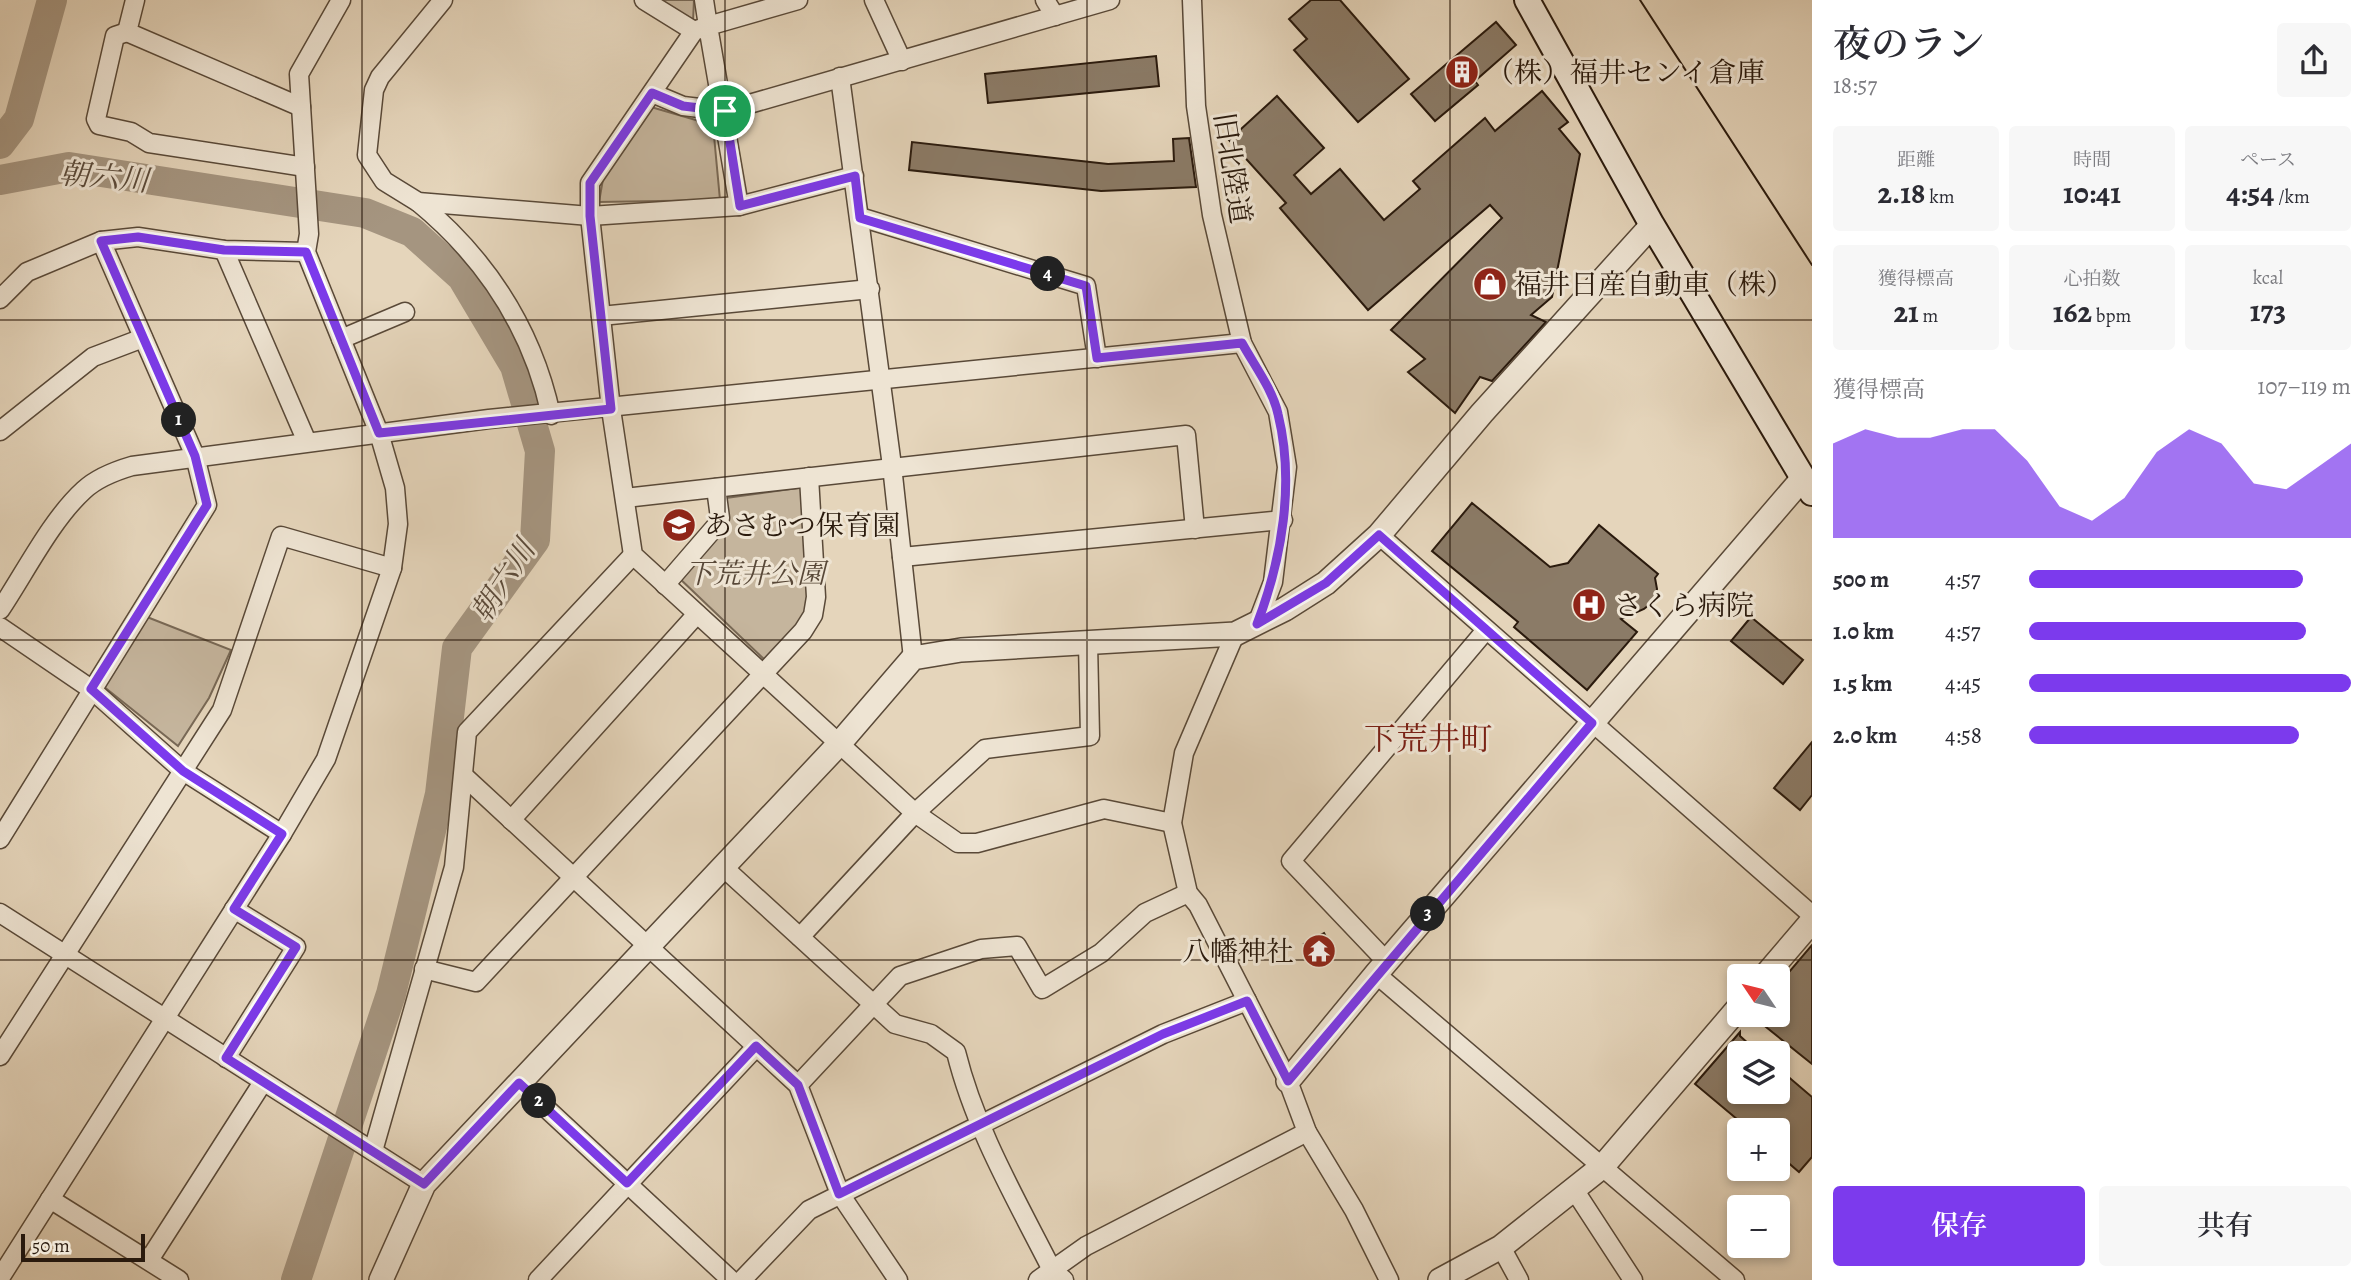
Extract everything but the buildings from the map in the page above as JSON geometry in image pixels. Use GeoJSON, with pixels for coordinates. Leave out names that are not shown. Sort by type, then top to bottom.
{"type":"FeatureCollection","features":[{"type":"Feature","properties":{"kind":"main road"},"geometry":{"type":"LineString","coordinates":[[1527,0],[1652,225],[1809,480]]}},
{"type":"Feature","properties":{"kind":"street"},"geometry":{"type":"LineString","coordinates":[[127,32],[135,0]]}},
{"type":"Feature","properties":{"kind":"street"},"geometry":{"type":"LineString","coordinates":[[443,0],[380,77],[374,90],[367,155],[384,181],[418,202],[448,227],[479,260],[512,308],[544,383],[547,416]]}},
{"type":"Feature","properties":{"kind":"street"},"geometry":{"type":"LineString","coordinates":[[704,0],[701,28],[725,111],[740,206]]}},
{"type":"Feature","properties":{"kind":"street"},"geometry":{"type":"LineString","coordinates":[[798,0],[777,3],[701,28],[590,183],[590,216],[600,316],[633,555],[915,813],[958,843],[977,843],[1104,809],[1172,822]]}},
{"type":"Feature","properties":{"kind":"street"},"geometry":{"type":"LineString","coordinates":[[874,0],[902,61]]}},
{"type":"Feature","properties":{"kind":"street"},"geometry":{"type":"LineString","coordinates":[[1045,0],[1055,16]]}},
{"type":"Feature","properties":{"kind":"street"},"geometry":{"type":"LineString","coordinates":[[652,93],[683,106],[725,111],[1110,0]]}},
{"type":"Feature","properties":{"kind":"street","name":"旧北陸道"},"geometry":{"type":"LineString","coordinates":[[1192,0],[1196,106],[1212,215],[1242,343],[1278,412],[1287,467],[1283,520],[1273,582],[1257,624]]}},
{"type":"Feature","properties":{"kind":"street"},"geometry":{"type":"LineString","coordinates":[[0,1278],[282,834],[326,759],[392,568],[398,524],[395,488],[379,433],[306,252],[309,234],[299,75],[337,1]]}},
{"type":"Feature","properties":{"kind":"street"},"geometry":{"type":"LineString","coordinates":[[647,1],[701,28]]}},
{"type":"Feature","properties":{"kind":"street"},"geometry":{"type":"LineString","coordinates":[[301,107],[127,32],[115,36],[96,119],[99,125],[131,132],[149,143],[305,173]]}},
{"type":"Feature","properties":{"kind":"street"},"geometry":{"type":"LineString","coordinates":[[841,77],[892,466],[913,658]]}},
{"type":"Feature","properties":{"kind":"street"},"geometry":{"type":"LineString","coordinates":[[418,202],[590,216],[740,206],[855,176]]}},
{"type":"Feature","properties":{"kind":"street"},"geometry":{"type":"LineString","coordinates":[[860,218],[1086,286],[1097,358]]}},
{"type":"Feature","properties":{"kind":"street"},"geometry":{"type":"LineString","coordinates":[[382,1280],[424,1184],[839,744],[913,658],[961,650],[1235,634],[1257,624],[1326,583],[1379,535],[1482,413],[1652,225]]}},
{"type":"Feature","properties":{"kind":"street"},"geometry":{"type":"LineString","coordinates":[[0,299],[27,272],[101,241],[138,237],[224,250],[306,252]]}},
{"type":"Feature","properties":{"kind":"street"},"geometry":{"type":"LineString","coordinates":[[0,839],[207,505],[195,456],[101,241]]}},
{"type":"Feature","properties":{"kind":"street"},"geometry":{"type":"LineString","coordinates":[[224,250],[307,442]]}},
{"type":"Feature","properties":{"kind":"street"},"geometry":{"type":"LineString","coordinates":[[600,316],[870,289]]}},
{"type":"Feature","properties":{"kind":"street"},"geometry":{"type":"LineString","coordinates":[[341,338],[405,312]]}},
{"type":"Feature","properties":{"kind":"street"},"geometry":{"type":"LineString","coordinates":[[0,431],[93,357],[143,338]]}},
{"type":"Feature","properties":{"kind":"street"},"geometry":{"type":"LineString","coordinates":[[0,610],[67,509],[85,489],[110,473],[132,466],[489,419],[547,416],[1242,343]]}},
{"type":"Feature","properties":{"kind":"street"},"geometry":{"type":"LineString","coordinates":[[625,498],[1186,435],[1195,528]]}},
{"type":"Feature","properties":{"kind":"street"},"geometry":{"type":"LineString","coordinates":[[424,969],[476,982],[803,631],[813,615],[816,597],[809,477]]}},
{"type":"Feature","properties":{"kind":"street"},"geometry":{"type":"LineString","coordinates":[[1288,1081],[1381,968],[1592,723],[1809,480]]}},
{"type":"Feature","properties":{"kind":"street"},"geometry":{"type":"LineString","coordinates":[[665,584],[716,526],[720,518],[716,488]]}},
{"type":"Feature","properties":{"kind":"street"},"geometry":{"type":"LineString","coordinates":[[902,557],[1283,520]]}},
{"type":"Feature","properties":{"kind":"street"},"geometry":{"type":"LineString","coordinates":[[1379,535],[1812,915]]}},
{"type":"Feature","properties":{"kind":"street"},"geometry":{"type":"LineString","coordinates":[[0,1056],[222,710],[281,536],[392,568]]}},
{"type":"Feature","properties":{"kind":"street"},"geometry":{"type":"LineString","coordinates":[[370,1150],[454,867],[465,777],[467,733],[633,555]]}},
{"type":"Feature","properties":{"kind":"street"},"geometry":{"type":"LineString","coordinates":[[511,820],[697,614]]}},
{"type":"Feature","properties":{"kind":"street"},"geometry":{"type":"LineString","coordinates":[[0,627],[91,689],[183,771],[282,834]]}},
{"type":"Feature","properties":{"kind":"street"},"geometry":{"type":"LineString","coordinates":[[1486,629],[1291,861],[1381,968],[1733,1280]]}},
{"type":"Feature","properties":{"kind":"street"},"geometry":{"type":"LineString","coordinates":[[1235,634],[1184,753],[1172,822],[1188,893],[1198,905],[1288,1081],[1307,1132],[1354,1210],[1390,1280]]}},
{"type":"Feature","properties":{"kind":"street"},"geometry":{"type":"LineString","coordinates":[[800,937],[915,813],[985,750],[1090,736],[1088,643]]}},
{"type":"Feature","properties":{"kind":"street"},"geometry":{"type":"LineString","coordinates":[[465,777],[798,1085],[839,1194],[898,1280]]}},
{"type":"Feature","properties":{"kind":"street"},"geometry":{"type":"LineString","coordinates":[[722,866],[895,1024],[930,1034],[956,1052],[965,1088],[979,1125],[1051,1277],[1086,1246],[1307,1132]]}},
{"type":"Feature","properties":{"kind":"street"},"geometry":{"type":"LineString","coordinates":[[798,1085],[875,1006],[900,976],[981,949],[1017,946],[1042,989],[1101,953],[1145,913],[1188,893]]}},
{"type":"Feature","properties":{"kind":"street"},"geometry":{"type":"LineString","coordinates":[[226,1058],[296,947],[234,909]]}},
{"type":"Feature","properties":{"kind":"street"},"geometry":{"type":"LineString","coordinates":[[0,914],[424,1184]]}},
{"type":"Feature","properties":{"kind":"street"},"geometry":{"type":"LineString","coordinates":[[1775,964],[1812,921]]}},
{"type":"Feature","properties":{"kind":"street"},"geometry":{"type":"LineString","coordinates":[[742,1280],[809,1210],[1163,1034],[1247,1001]]}},
{"type":"Feature","properties":{"kind":"street"},"geometry":{"type":"LineString","coordinates":[[1440,1280],[1501,1247],[1575,1191],[1603,1166],[1727,1021]]}},
{"type":"Feature","properties":{"kind":"street"},"geometry":{"type":"LineString","coordinates":[[538,1280],[756,1046]]}},
{"type":"Feature","properties":{"kind":"street"},"geometry":{"type":"LineString","coordinates":[[149,1260],[263,1082]]}},
{"type":"Feature","properties":{"kind":"street"},"geometry":{"type":"LineString","coordinates":[[519,1083],[731,1280]]}},
{"type":"Feature","properties":{"kind":"street"},"geometry":{"type":"LineString","coordinates":[[1575,1191],[1633,1280]]}},
{"type":"Feature","properties":{"kind":"street"},"geometry":{"type":"LineString","coordinates":[[50,1199],[179,1280]]}},
{"type":"Feature","properties":{"kind":"street"},"geometry":{"type":"LineString","coordinates":[[1501,1247],[1519,1280]]}},
{"type":"Feature","properties":{"kind":"green space"},"geometry":{"type":"Polygon","coordinates":[[[661,0],[694,0],[693,22],[661,0]]]}},
{"type":"Feature","properties":{"kind":"green space"},"geometry":{"type":"Polygon","coordinates":[[[651,107],[713,125],[720,200],[599,202],[603,179],[651,107]]]}},
{"type":"Feature","properties":{"kind":"green space","name":"下荒井公園"},"geometry":{"type":"Polygon","coordinates":[[[805,487],[811,599],[804,619],[766,661],[676,575],[726,498],[805,487]]]}},
{"type":"Feature","properties":{"kind":"green space"},"geometry":{"type":"Polygon","coordinates":[[[147,617],[231,650],[209,698],[178,746],[103,686],[147,617]]]}},
{"type":"Feature","properties":{"kind":"waterway"},"geometry":{"type":"LineString","coordinates":[[0,144],[19,119],[52,0]]}},
{"type":"Feature","properties":{"kind":"waterway","name":"朝六川"},"geometry":{"type":"LineString","coordinates":[[0,180],[69,167],[365,213],[412,232],[462,277],[515,366],[540,451],[535,540],[457,648],[440,794],[391,994],[296,1280]]}},
{"type":"Feature","properties":{"kind":"tram line"},"geometry":{"type":"LineString","coordinates":[[1640,0],[1812,265]]}},
{"type":"Feature","properties":{"kind":"place","name":"（株）福井センイ倉庫"},"geometry":{"type":"Point","coordinates":[1462,72]}},
{"type":"Feature","properties":{"kind":"place","name":"福井日産自動車（株）"},"geometry":{"type":"Point","coordinates":[1490,284]}},
{"type":"Feature","properties":{"kind":"place","name":"あさむつ保育園"},"geometry":{"type":"Point","coordinates":[679,525]}},
{"type":"Feature","properties":{"kind":"place","name":"さくら病院"},"geometry":{"type":"Point","coordinates":[1589,605]}},
{"type":"Feature","properties":{"kind":"place","name":"八幡神社"},"geometry":{"type":"Point","coordinates":[1319,951]}},
{"type":"Feature","properties":{"kind":"district","name":"下荒井町"},"geometry":{"type":"Point","coordinates":[1428,739]}},
{"type":"Feature","properties":{"kind":"route"},"geometry":{"type":"LineString","coordinates":[[652,93],[683,106],[725,111],[740,206],[855,176],[860,218],[1086,286],[1097,358],[1242,343],[1278,412],[1287,467],[1283,520],[1273,582],[1257,624],[1326,583],[1379,535],[1592,723],[1376,974],[1288,1081],[1247,1001],[1163,1034],[839,1194],[798,1085],[756,1046],[627,1183],[519,1083],[424,1184],[226,1058],[296,947],[234,909],[282,834],[183,771],[91,689],[207,505],[195,456],[101,241],[138,237],[224,250],[306,252],[379,433],[489,419],[611,409],[590,216],[590,183],[652,93]]}}]}
